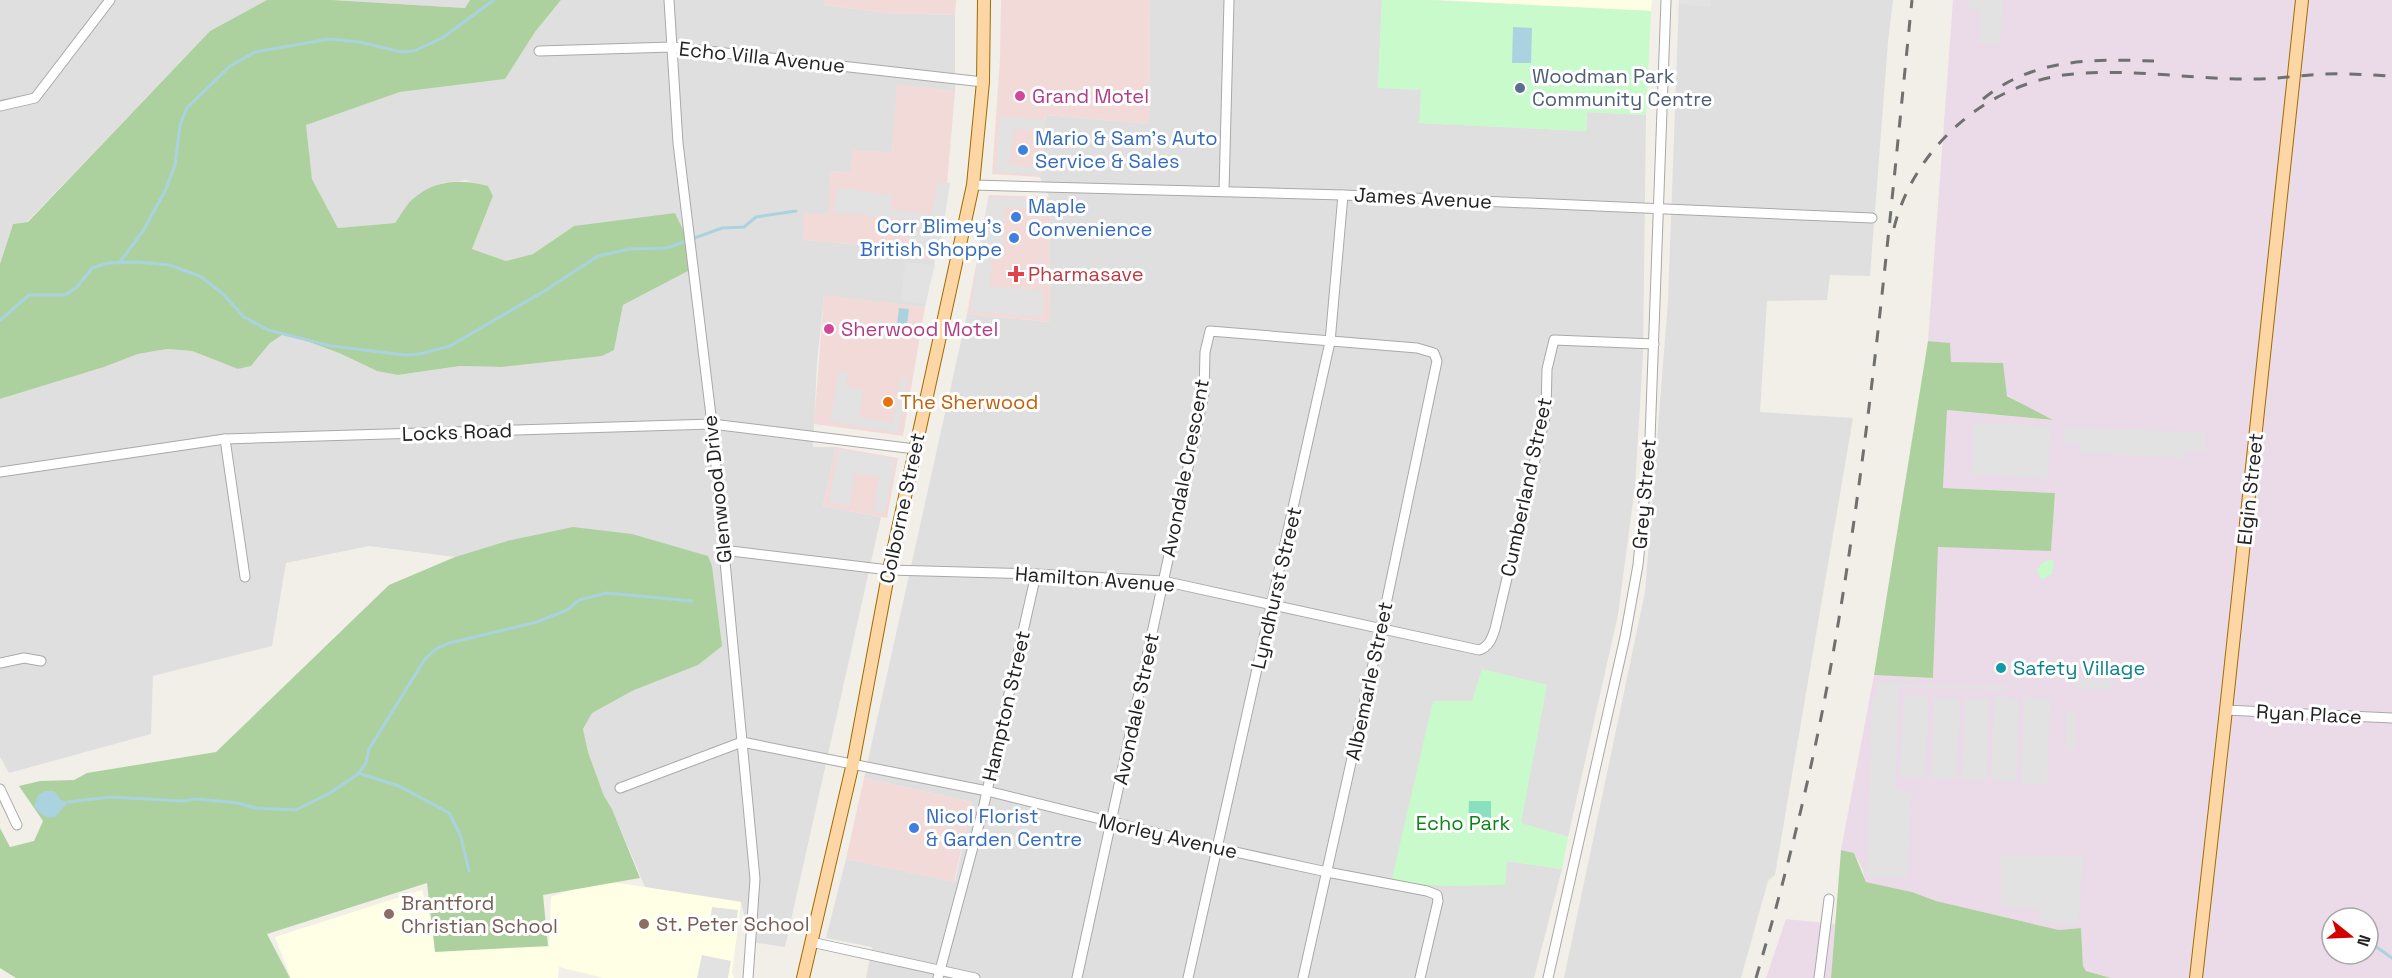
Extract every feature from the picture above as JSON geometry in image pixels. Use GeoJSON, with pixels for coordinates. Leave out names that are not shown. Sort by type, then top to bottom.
{"type":"FeatureCollection","features":[{"type":"Feature","properties":{"kind":"main road","name":"Colborne Street"},"geometry":{"type":"LineString","coordinates":[[803,978],[853,763],[889,570],[973,185],[983,82],[984,0]]}},
{"type":"Feature","properties":{"kind":"main road","name":"Elgin Street"},"geometry":{"type":"LineString","coordinates":[[2196,978],[2302,0]]}},
{"type":"Feature","properties":{"kind":"street"},"geometry":{"type":"LineString","coordinates":[[0,106],[36,98],[110,0]]}},
{"type":"Feature","properties":{"kind":"street","name":"Glenwood Drive"},"geometry":{"type":"LineString","coordinates":[[669,0],[678,143],[711,424],[755,879],[748,978]]}},
{"type":"Feature","properties":{"kind":"street"},"geometry":{"type":"LineString","coordinates":[[1224,191],[1229,0]]}},
{"type":"Feature","properties":{"kind":"street","name":"Grey Street"},"geometry":{"type":"LineString","coordinates":[[1548,978],[1631,608],[1646,491],[1654,344],[1666,0]]}},
{"type":"Feature","properties":{"kind":"street","name":"Echo Villa Avenue"},"geometry":{"type":"LineString","coordinates":[[539,51],[672,47],[983,82]]}},
{"type":"Feature","properties":{"kind":"street","name":"James Avenue"},"geometry":{"type":"LineString","coordinates":[[973,185],[1343,195],[1872,218]]}},
{"type":"Feature","properties":{"kind":"street","name":"Lyndhurst Street"},"geometry":{"type":"LineString","coordinates":[[1188,978],[1330,342],[1343,195]]}},
{"type":"Feature","properties":{"kind":"street","name":"Avondale Crescent"},"geometry":{"type":"LineString","coordinates":[[1163,581],[1203,394],[1205,352],[1210,331],[1330,342]]}},
{"type":"Feature","properties":{"kind":"street","name":"Cumberland Street"},"geometry":{"type":"LineString","coordinates":[[1475,650],[1485,648],[1495,629],[1546,413],[1547,369],[1554,340],[1654,344]]}},
{"type":"Feature","properties":{"kind":"street","name":"Albemarle Street"},"geometry":{"type":"LineString","coordinates":[[1303,978],[1381,628],[1437,360],[1434,353],[1417,348],[1330,342]]}},
{"type":"Feature","properties":{"kind":"street","name":"Locks Road"},"geometry":{"type":"LineString","coordinates":[[0,472],[225,439],[711,424],[915,449]]}},
{"type":"Feature","properties":{"kind":"street"},"geometry":{"type":"LineString","coordinates":[[225,439],[245,577]]}},
{"type":"Feature","properties":{"kind":"street","name":"Hamilton Avenue"},"geometry":{"type":"LineString","coordinates":[[723,550],[889,570],[1036,574],[1163,581],[1475,650]]}},
{"type":"Feature","properties":{"kind":"street","name":"Hampton Street"},"geometry":{"type":"LineString","coordinates":[[939,974],[987,791],[1036,574]]}},
{"type":"Feature","properties":{"kind":"street","name":"Avondale Street"},"geometry":{"type":"LineString","coordinates":[[1077,978],[1163,581]]}},
{"type":"Feature","properties":{"kind":"street"},"geometry":{"type":"LineString","coordinates":[[0,663],[24,658],[42,661]]}},
{"type":"Feature","properties":{"kind":"street","name":"Ryan Place"},"geometry":{"type":"LineString","coordinates":[[2226,710],[2392,718]]}},
{"type":"Feature","properties":{"kind":"street"},"geometry":{"type":"LineString","coordinates":[[620,788],[742,742]]}},
{"type":"Feature","properties":{"kind":"street","name":"Morley Avenue"},"geometry":{"type":"LineString","coordinates":[[742,742],[987,791],[1217,848],[1428,891],[1437,895],[1437,906],[1420,978]]}},
{"type":"Feature","properties":{"kind":"street"},"geometry":{"type":"LineString","coordinates":[[0,789],[17,825]]}},
{"type":"Feature","properties":{"kind":"street"},"geometry":{"type":"LineString","coordinates":[[1818,978],[1829,899]]}},
{"type":"Feature","properties":{"kind":"street"},"geometry":{"type":"LineString","coordinates":[[811,942],[939,974],[975,978]]}},
{"type":"Feature","properties":{"kind":"shaded area"},"geometry":{"type":"Polygon","coordinates":[[[0,0],[267,0],[210,31],[27,222],[13,224],[0,264],[0,0]]]}},
{"type":"Feature","properties":{"kind":"shaded area"},"geometry":{"type":"Polygon","coordinates":[[[332,0],[470,0],[465,8],[332,0]]]}},
{"type":"Feature","properties":{"kind":"shaded area"},"geometry":{"type":"Polygon","coordinates":[[[561,0],[825,0],[824,5],[885,13],[955,15],[955,91],[898,85],[892,152],[851,173],[831,171],[829,214],[804,214],[804,240],[862,245],[863,252],[935,260],[925,307],[824,296],[817,363],[813,447],[836,447],[823,506],[881,517],[785,947],[751,942],[741,902],[645,887],[612,809],[604,796],[588,752],[583,730],[591,713],[634,690],[507,541],[455,557],[369,546],[286,563],[272,646],[153,676],[151,734],[9,773],[0,757],[0,399],[104,367],[138,354],[167,349],[192,351],[238,369],[251,366],[270,343],[285,333],[339,353],[377,371],[398,375],[460,366],[502,367],[614,350],[623,305],[690,270],[574,226],[533,254],[506,261],[472,249],[493,196],[466,180],[442,183],[414,197],[395,223],[338,228],[312,179],[305,125],[400,92],[504,79],[535,32],[561,0]]]}},
{"type":"Feature","properties":{"kind":"shaded area"},"geometry":{"type":"Polygon","coordinates":[[[825,0],[956,0],[955,15],[885,13],[824,5],[825,0]]]}},
{"type":"Feature","properties":{"kind":"shaded area"},"geometry":{"type":"Polygon","coordinates":[[[1001,0],[1150,0],[1149,124],[1046,115],[1040,177],[992,174],[1000,58],[1001,0]]]}},
{"type":"Feature","properties":{"kind":"shaded area"},"geometry":{"type":"Polygon","coordinates":[[[1150,0],[1382,0],[1378,87],[1421,90],[1420,123],[1586,131],[1587,112],[1646,115],[1643,355],[1635,486],[1618,615],[1568,837],[1520,823],[1531,760],[1482,669],[1505,885],[1506,861],[1562,869],[1534,978],[866,978],[872,947],[826,938],[846,859],[955,882],[972,802],[864,778],[967,314],[1050,322],[1049,197],[1040,177],[1046,115],[1149,124],[1150,0]]]}},
{"type":"Feature","properties":{"kind":"shaded area"},"geometry":{"type":"Polygon","coordinates":[[[1440,0],[1652,0],[1651,11],[1440,0]]]}},
{"type":"Feature","properties":{"kind":"shaded area"},"geometry":{"type":"Polygon","coordinates":[[[1679,0],[1893,0],[1870,276],[1830,275],[1827,300],[1767,301],[1760,412],[1853,418],[1775,875],[1768,881],[1741,978],[1564,978],[1645,592],[1668,301],[1679,0]]]}},
{"type":"Feature","properties":{"kind":"shaded area"},"geometry":{"type":"Polygon","coordinates":[[[1680,0],[1711,0],[1710,7],[1679,4],[1680,0]]]}},
{"type":"Feature","properties":{"kind":"shaded area"},"geometry":{"type":"Polygon","coordinates":[[[1953,0],[2392,0],[2392,978],[2111,978],[2086,971],[2083,966],[2081,928],[2059,930],[1866,882],[1854,853],[1841,850],[1874,675],[1933,678],[1937,547],[2051,550],[2055,493],[1943,488],[1947,410],[2050,420],[1950,362],[1950,344],[1928,341],[1953,0]]]}},
{"type":"Feature","properties":{"kind":"shaded area"},"geometry":{"type":"Polygon","coordinates":[[[1967,0],[2003,0],[2000,45],[1979,44],[1982,10],[1967,8],[1967,0]]]}},
{"type":"Feature","properties":{"kind":"shaded area"},"geometry":{"type":"Polygon","coordinates":[[[897,84],[955,91],[947,184],[935,260],[862,252],[862,245],[803,240],[804,213],[828,214],[831,171],[851,173],[852,150],[892,152],[897,84]]]}},
{"type":"Feature","properties":{"kind":"shaded area"},"geometry":{"type":"Polygon","coordinates":[[[1000,117],[1045,120],[1044,131],[1014,129],[1009,164],[1031,167],[1033,152],[1042,153],[1040,175],[996,171],[1000,117]]]}},
{"type":"Feature","properties":{"kind":"shaded area"},"geometry":{"type":"Polygon","coordinates":[[[937,183],[950,183],[939,254],[908,250],[909,219],[834,212],[837,188],[891,195],[891,209],[932,215],[937,183]]]}},
{"type":"Feature","properties":{"kind":"shaded area"},"geometry":{"type":"Polygon","coordinates":[[[989,195],[1049,197],[1050,322],[967,314],[989,195]]]}},
{"type":"Feature","properties":{"kind":"shaded area"},"geometry":{"type":"Polygon","coordinates":[[[988,198],[1041,198],[1041,209],[1004,207],[1002,257],[992,256],[990,287],[1043,290],[1043,317],[970,311],[988,198]]]}},
{"type":"Feature","properties":{"kind":"shaded area"},"geometry":{"type":"Polygon","coordinates":[[[905,262],[935,265],[925,304],[901,300],[905,262]]]}},
{"type":"Feature","properties":{"kind":"shaded area"},"geometry":{"type":"Polygon","coordinates":[[[824,295],[925,307],[903,436],[814,424],[824,295]]]}},
{"type":"Feature","properties":{"kind":"shaded area"},"geometry":{"type":"Polygon","coordinates":[[[839,370],[848,372],[846,387],[863,390],[859,417],[893,423],[901,377],[907,378],[898,433],[830,421],[839,370]]]}},
{"type":"Feature","properties":{"kind":"shaded area"},"geometry":{"type":"Polygon","coordinates":[[[1973,423],[2050,426],[2048,479],[1971,475],[1973,423]]]}},
{"type":"Feature","properties":{"kind":"shaded area"},"geometry":{"type":"Polygon","coordinates":[[[2064,427],[2206,433],[2205,451],[2186,450],[2185,458],[2079,453],[2079,444],[2063,443],[2064,427]]]}},
{"type":"Feature","properties":{"kind":"shaded area"},"geometry":{"type":"Polygon","coordinates":[[[836,447],[898,458],[887,518],[823,506],[836,447]]]}},
{"type":"Feature","properties":{"kind":"shaded area"},"geometry":{"type":"Polygon","coordinates":[[[839,449],[895,459],[885,513],[873,511],[879,477],[855,473],[849,506],[829,503],[839,449]]]}},
{"type":"Feature","properties":{"kind":"shaded area"},"geometry":{"type":"Polygon","coordinates":[[[2077,680],[2111,680],[2111,689],[2077,689],[2077,680]]]}},
{"type":"Feature","properties":{"kind":"shaded area"},"geometry":{"type":"Polygon","coordinates":[[[1876,683],[2006,686],[2006,690],[1899,687],[1895,790],[1911,791],[1908,878],[1867,877],[1872,699],[1876,699],[1876,683]]]}},
{"type":"Feature","properties":{"kind":"shaded area"},"geometry":{"type":"Polygon","coordinates":[[[1904,695],[1928,696],[1925,778],[1900,777],[1904,695]]]}},
{"type":"Feature","properties":{"kind":"shaded area"},"geometry":{"type":"Polygon","coordinates":[[[1934,697],[1960,698],[1956,780],[1931,779],[1934,697]]]}},
{"type":"Feature","properties":{"kind":"shaded area"},"geometry":{"type":"Polygon","coordinates":[[[1995,697],[2019,698],[2016,782],[1991,781],[1995,697]]]}},
{"type":"Feature","properties":{"kind":"shaded area"},"geometry":{"type":"Polygon","coordinates":[[[2024,697],[2050,698],[2047,784],[2021,783],[2024,697]]]}},
{"type":"Feature","properties":{"kind":"shaded area"},"geometry":{"type":"Polygon","coordinates":[[[1965,698],[1989,699],[1986,781],[1962,780],[1965,698]]]}},
{"type":"Feature","properties":{"kind":"shaded area"},"geometry":{"type":"Polygon","coordinates":[[[2066,712],[2076,712],[2075,750],[2066,750],[2066,712]]]}},
{"type":"Feature","properties":{"kind":"shaded area","name":"Nicol Florist & Garden Centre"},"geometry":{"type":"Polygon","coordinates":[[[864,778],[972,802],[954,882],[846,859],[864,778]]]}},
{"type":"Feature","properties":{"kind":"shaded area"},"geometry":{"type":"Polygon","coordinates":[[[2001,855],[2083,856],[2078,925],[2041,921],[2041,911],[2001,906],[2001,855]]]}},
{"type":"Feature","properties":{"kind":"shaded area"},"geometry":{"type":"Polygon","coordinates":[[[599,880],[741,902],[732,972],[734,978],[604,978],[559,967],[558,978],[291,978],[275,937],[422,890],[439,949],[549,947],[551,897],[599,880]]]}},
{"type":"Feature","properties":{"kind":"shaded area"},"geometry":{"type":"Polygon","coordinates":[[[712,907],[738,910],[736,932],[709,929],[712,907]]]}},
{"type":"Feature","properties":{"kind":"shaded area"},"geometry":{"type":"Polygon","coordinates":[[[1786,919],[1835,924],[1831,978],[1766,978],[1786,919]]]}},
{"type":"Feature","properties":{"kind":"shaded area"},"geometry":{"type":"Polygon","coordinates":[[[702,955],[731,961],[728,978],[697,978],[702,955]]]}},
{"type":"Feature","properties":{"kind":"green space"},"geometry":{"type":"Polygon","coordinates":[[[267,0],[332,0],[465,8],[470,0],[561,0],[535,32],[505,79],[400,92],[306,125],[312,179],[338,228],[395,223],[415,197],[441,184],[469,182],[488,186],[493,196],[472,249],[506,261],[533,254],[574,226],[675,213],[688,240],[690,270],[623,305],[614,350],[602,356],[502,367],[460,366],[398,375],[377,371],[339,353],[285,333],[270,343],[251,366],[238,369],[192,351],[167,349],[138,354],[104,367],[0,399],[0,264],[13,224],[28,222],[210,31],[267,0]]]}},
{"type":"Feature","properties":{"kind":"green space"},"geometry":{"type":"Polygon","coordinates":[[[1382,0],[1427,0],[1651,11],[1646,115],[1587,112],[1586,131],[1419,123],[1421,90],[1378,88],[1382,0]]]}},
{"type":"Feature","properties":{"kind":"green space"},"geometry":{"type":"Polygon","coordinates":[[[1928,341],[1950,343],[1951,362],[2003,363],[2007,396],[2053,420],[1947,410],[1943,488],[2055,493],[2051,551],[1938,547],[1933,678],[1874,675],[1928,341]]]}},
{"type":"Feature","properties":{"kind":"green space"},"geometry":{"type":"Polygon","coordinates":[[[573,527],[632,534],[708,556],[712,566],[722,646],[698,665],[634,690],[592,713],[583,729],[588,752],[604,796],[612,809],[640,878],[543,895],[548,946],[435,952],[427,883],[267,934],[290,978],[16,978],[0,968],[0,828],[10,847],[34,841],[43,821],[19,786],[40,781],[74,780],[87,773],[216,752],[389,585],[455,557],[507,541],[573,527]]]}},
{"type":"Feature","properties":{"kind":"green space"},"geometry":{"type":"Polygon","coordinates":[[[2054,560],[2052,574],[2043,579],[2040,578],[2037,570],[2042,563],[2054,560]]]}},
{"type":"Feature","properties":{"kind":"green space","name":"Echo Park"},"geometry":{"type":"Polygon","coordinates":[[[1482,669],[1547,685],[1521,823],[1568,837],[1562,869],[1507,861],[1505,885],[1447,886],[1391,883],[1433,701],[1472,701],[1482,669]]]}},
{"type":"Feature","properties":{"kind":"green space"},"geometry":{"type":"Polygon","coordinates":[[[1469,801],[1491,801],[1491,826],[1468,826],[1469,801]]]}},
{"type":"Feature","properties":{"kind":"green space"},"geometry":{"type":"Polygon","coordinates":[[[1841,850],[1854,853],[1866,882],[2059,930],[2081,928],[2083,966],[2086,971],[2111,978],[1831,978],[1841,850]]]}},
{"type":"Feature","properties":{"kind":"water"},"geometry":{"type":"Polygon","coordinates":[[[1513,27],[1532,28],[1531,63],[1512,63],[1513,27]]]}},
{"type":"Feature","properties":{"kind":"water"},"geometry":{"type":"Polygon","coordinates":[[[899,308],[909,309],[907,325],[897,324],[899,308]]]}},
{"type":"Feature","properties":{"kind":"water"},"geometry":{"type":"Polygon","coordinates":[[[45,791],[54,791],[61,800],[68,802],[55,817],[43,815],[34,806],[38,795],[45,791]]]}},
{"type":"Feature","properties":{"kind":"waterway"},"geometry":{"type":"LineString","coordinates":[[120,262],[143,231],[165,191],[175,165],[180,125],[187,108],[230,66],[255,52],[329,39],[359,42],[402,52],[414,51],[442,38],[494,0]]}},
{"type":"Feature","properties":{"kind":"waterway"},"geometry":{"type":"LineString","coordinates":[[0,320],[29,295],[65,295],[77,287],[92,268],[108,263],[137,262],[169,265],[200,276],[223,294],[244,317],[268,330],[331,346],[405,355],[420,354],[450,346],[546,290],[598,256],[629,249],[667,248],[722,228],[744,227],[756,217],[796,211]]}},
{"type":"Feature","properties":{"kind":"waterway"},"geometry":{"type":"LineString","coordinates":[[68,802],[110,797],[183,801],[197,799],[238,803],[256,808],[296,810],[330,793],[358,774],[366,763],[369,749],[425,659],[436,649],[449,643],[537,622],[567,610],[579,600],[607,593],[692,601]]}},
{"type":"Feature","properties":{"kind":"waterway"},"geometry":{"type":"LineString","coordinates":[[358,773],[399,786],[449,813],[460,834],[469,871]]}},
{"type":"Feature","properties":{"kind":"waterway"},"geometry":{"type":"LineString","coordinates":[[2380,950],[2392,958]]}},
{"type":"Feature","properties":{"kind":"railway"},"geometry":{"type":"LineString","coordinates":[[1756,978],[1790,855],[1809,773],[1827,690],[1847,568],[1879,325],[1912,0]]}},
{"type":"Feature","properties":{"kind":"railway"},"geometry":{"type":"LineString","coordinates":[[1983,99],[2022,75],[2043,68],[2086,61],[2154,61]]}},
{"type":"Feature","properties":{"kind":"railway"},"geometry":{"type":"LineString","coordinates":[[1894,228],[1903,199],[1917,173],[1935,148],[1956,126],[1980,108],[2006,93],[2035,82],[2064,75],[2112,72],[2231,79],[2332,74],[2392,76]]}},
{"type":"Feature","properties":{"kind":"place","name":"Woodman Park Community Centre"},"geometry":{"type":"Point","coordinates":[1520,88]}},
{"type":"Feature","properties":{"kind":"place","name":"Grand Motel"},"geometry":{"type":"Point","coordinates":[1020,96]}},
{"type":"Feature","properties":{"kind":"place","name":"Mario & Sam's Auto Service & Sales"},"geometry":{"type":"Point","coordinates":[1023,150]}},
{"type":"Feature","properties":{"kind":"place","name":"Maple Convenience"},"geometry":{"type":"Point","coordinates":[1016,217]}},
{"type":"Feature","properties":{"kind":"place","name":"Corr Blimey's British Shoppe"},"geometry":{"type":"Point","coordinates":[1014,238]}},
{"type":"Feature","properties":{"kind":"place","name":"Pharmasave"},"geometry":{"type":"Point","coordinates":[1016,274]}},
{"type":"Feature","properties":{"kind":"place","name":"Sherwood Motel"},"geometry":{"type":"Point","coordinates":[829,329]}},
{"type":"Feature","properties":{"kind":"place","name":"The Sherwood"},"geometry":{"type":"Point","coordinates":[888,402]}},
{"type":"Feature","properties":{"kind":"place","name":"Safety Village"},"geometry":{"type":"Point","coordinates":[2001,668]}},
{"type":"Feature","properties":{"kind":"place","name":"Nicol Florist & Garden Centre"},"geometry":{"type":"Point","coordinates":[914,828]}},
{"type":"Feature","properties":{"kind":"place","name":"Brantford Christian School"},"geometry":{"type":"Point","coordinates":[389,914]}},
{"type":"Feature","properties":{"kind":"place","name":"St. Peter School"},"geometry":{"type":"Point","coordinates":[644,924]}}]}
